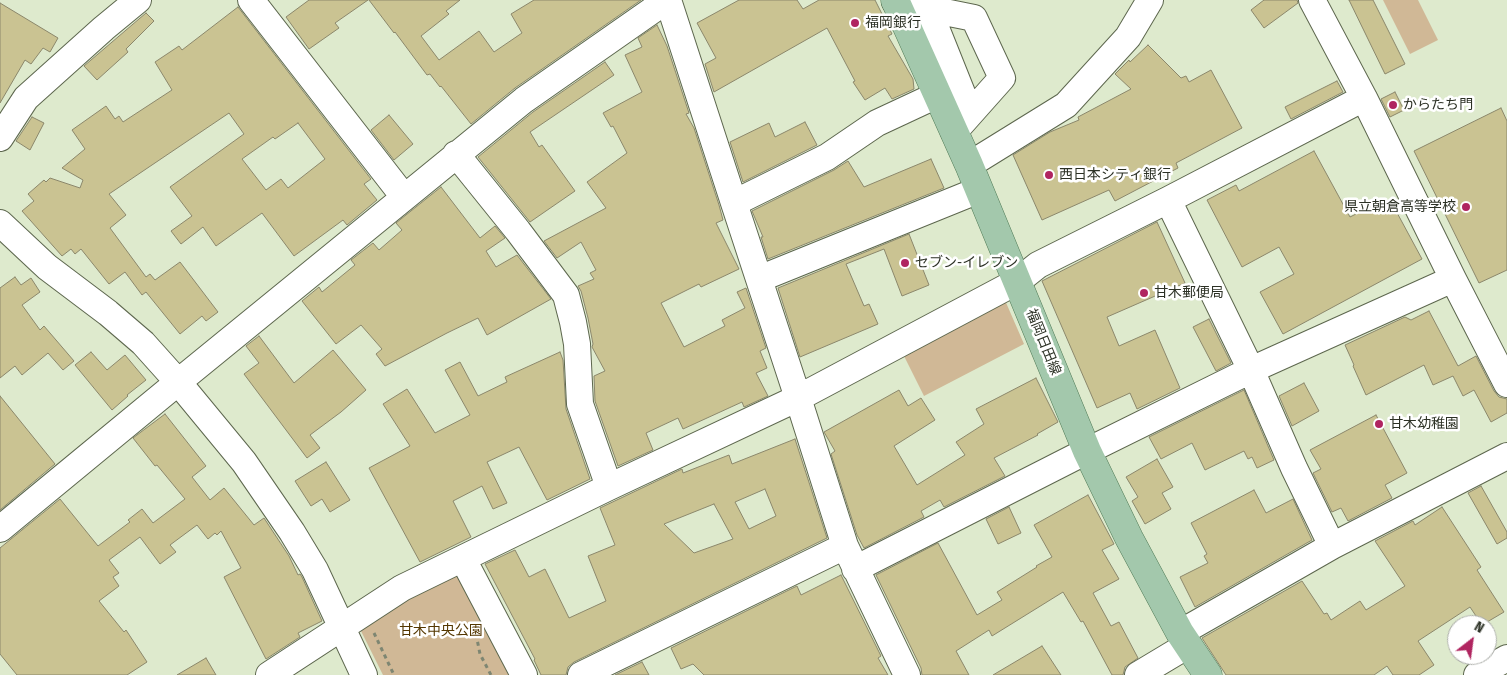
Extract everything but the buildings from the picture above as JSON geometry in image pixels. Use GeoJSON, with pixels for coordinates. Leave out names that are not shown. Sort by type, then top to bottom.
{"type":"FeatureCollection","features":[{"type":"Feature","properties":{"kind":"main road","name":"福岡日田線"},"geometry":{"type":"LineString","coordinates":[[895,1],[937,96],[962,123],[968,165],[1088,451],[1129,538],[1184,639],[1208,675]]}},
{"type":"Feature","properties":{"kind":"street"},"geometry":{"type":"LineString","coordinates":[[0,138],[26,98],[138,0]]}},
{"type":"Feature","properties":{"kind":"street"},"geometry":{"type":"LineString","coordinates":[[251,0],[404,197]]}},
{"type":"Feature","properties":{"kind":"street"},"geometry":{"type":"LineString","coordinates":[[0,529],[524,100],[668,0],[850,558],[907,675]]}},
{"type":"Feature","properties":{"kind":"street"},"geometry":{"type":"LineString","coordinates":[[968,165],[1066,105],[1128,37],[1150,0]]}},
{"type":"Feature","properties":{"kind":"street"},"geometry":{"type":"LineString","coordinates":[[1312,0],[1364,98],[1453,280],[1507,384]]}},
{"type":"Feature","properties":{"kind":"street"},"geometry":{"type":"LineString","coordinates":[[895,1],[974,18],[1002,78],[962,123]]}},
{"type":"Feature","properties":{"kind":"street"},"geometry":{"type":"LineString","coordinates":[[928,8],[962,123]]}},
{"type":"Feature","properties":{"kind":"street"},"geometry":{"type":"LineString","coordinates":[[734,203],[827,157],[877,123],[937,96]]}},
{"type":"Feature","properties":{"kind":"street"},"geometry":{"type":"LineString","coordinates":[[269,675],[402,588],[609,487],[798,398],[1018,281],[1038,266],[1364,98]]}},
{"type":"Feature","properties":{"kind":"street"},"geometry":{"type":"LineString","coordinates":[[456,154],[518,231],[566,295],[577,344],[580,404],[609,487]]}},
{"type":"Feature","properties":{"kind":"street"},"geometry":{"type":"LineString","coordinates":[[759,279],[979,190]]}},
{"type":"Feature","properties":{"kind":"street"},"geometry":{"type":"LineString","coordinates":[[1168,200],[1251,370],[1294,468],[1332,546]]}},
{"type":"Feature","properties":{"kind":"street"},"geometry":{"type":"LineString","coordinates":[[0,223],[47,267],[108,313],[143,343],[244,462],[292,532],[315,570],[364,675]]}},
{"type":"Feature","properties":{"kind":"street"},"geometry":{"type":"LineString","coordinates":[[581,675],[850,558],[1088,451],[1251,370],[1453,280]]}},
{"type":"Feature","properties":{"kind":"street"},"geometry":{"type":"LineString","coordinates":[[1138,675],[1184,639],[1332,546],[1507,456]]}},
{"type":"Feature","properties":{"kind":"street"},"geometry":{"type":"LineString","coordinates":[[464,559],[524,675]]}},
{"type":"Feature","properties":{"kind":"street"},"geometry":{"type":"LineString","coordinates":[[1478,675],[1507,658]]}},
{"type":"Feature","properties":{"kind":"path"},"geometry":{"type":"LineString","coordinates":[[474,627],[480,654],[491,675]]}},
{"type":"Feature","properties":{"kind":"path"},"geometry":{"type":"LineString","coordinates":[[373,629],[374,636],[394,675]]}},
{"type":"Feature","properties":{"kind":"green space"},"geometry":{"type":"Polygon","coordinates":[[[1383,0],[1418,0],[1438,40],[1410,54],[1383,0]]]}},
{"type":"Feature","properties":{"kind":"green space"},"geometry":{"type":"Polygon","coordinates":[[[1004,298],[1024,344],[924,396],[902,352],[1004,298]]]}},
{"type":"Feature","properties":{"kind":"green space","name":"甘木中央公園"},"geometry":{"type":"Polygon","coordinates":[[[452,574],[461,576],[518,675],[383,675],[358,625],[452,574]]]}},
{"type":"Feature","properties":{"kind":"place","name":"福岡銀行"},"geometry":{"type":"Point","coordinates":[855,23]}},
{"type":"Feature","properties":{"kind":"place","name":"からたち門"},"geometry":{"type":"Point","coordinates":[1393,105]}},
{"type":"Feature","properties":{"kind":"place","name":"西日本シティ銀行"},"geometry":{"type":"Point","coordinates":[1049,175]}},
{"type":"Feature","properties":{"kind":"place","name":"県立朝倉高等学校"},"geometry":{"type":"Point","coordinates":[1466,207]}},
{"type":"Feature","properties":{"kind":"place","name":"セブン-イレブン"},"geometry":{"type":"Point","coordinates":[905,263]}},
{"type":"Feature","properties":{"kind":"place","name":"甘木郵便局"},"geometry":{"type":"Point","coordinates":[1144,293]}},
{"type":"Feature","properties":{"kind":"place","name":"甘木幼稚園"},"geometry":{"type":"Point","coordinates":[1379,424]}}]}
